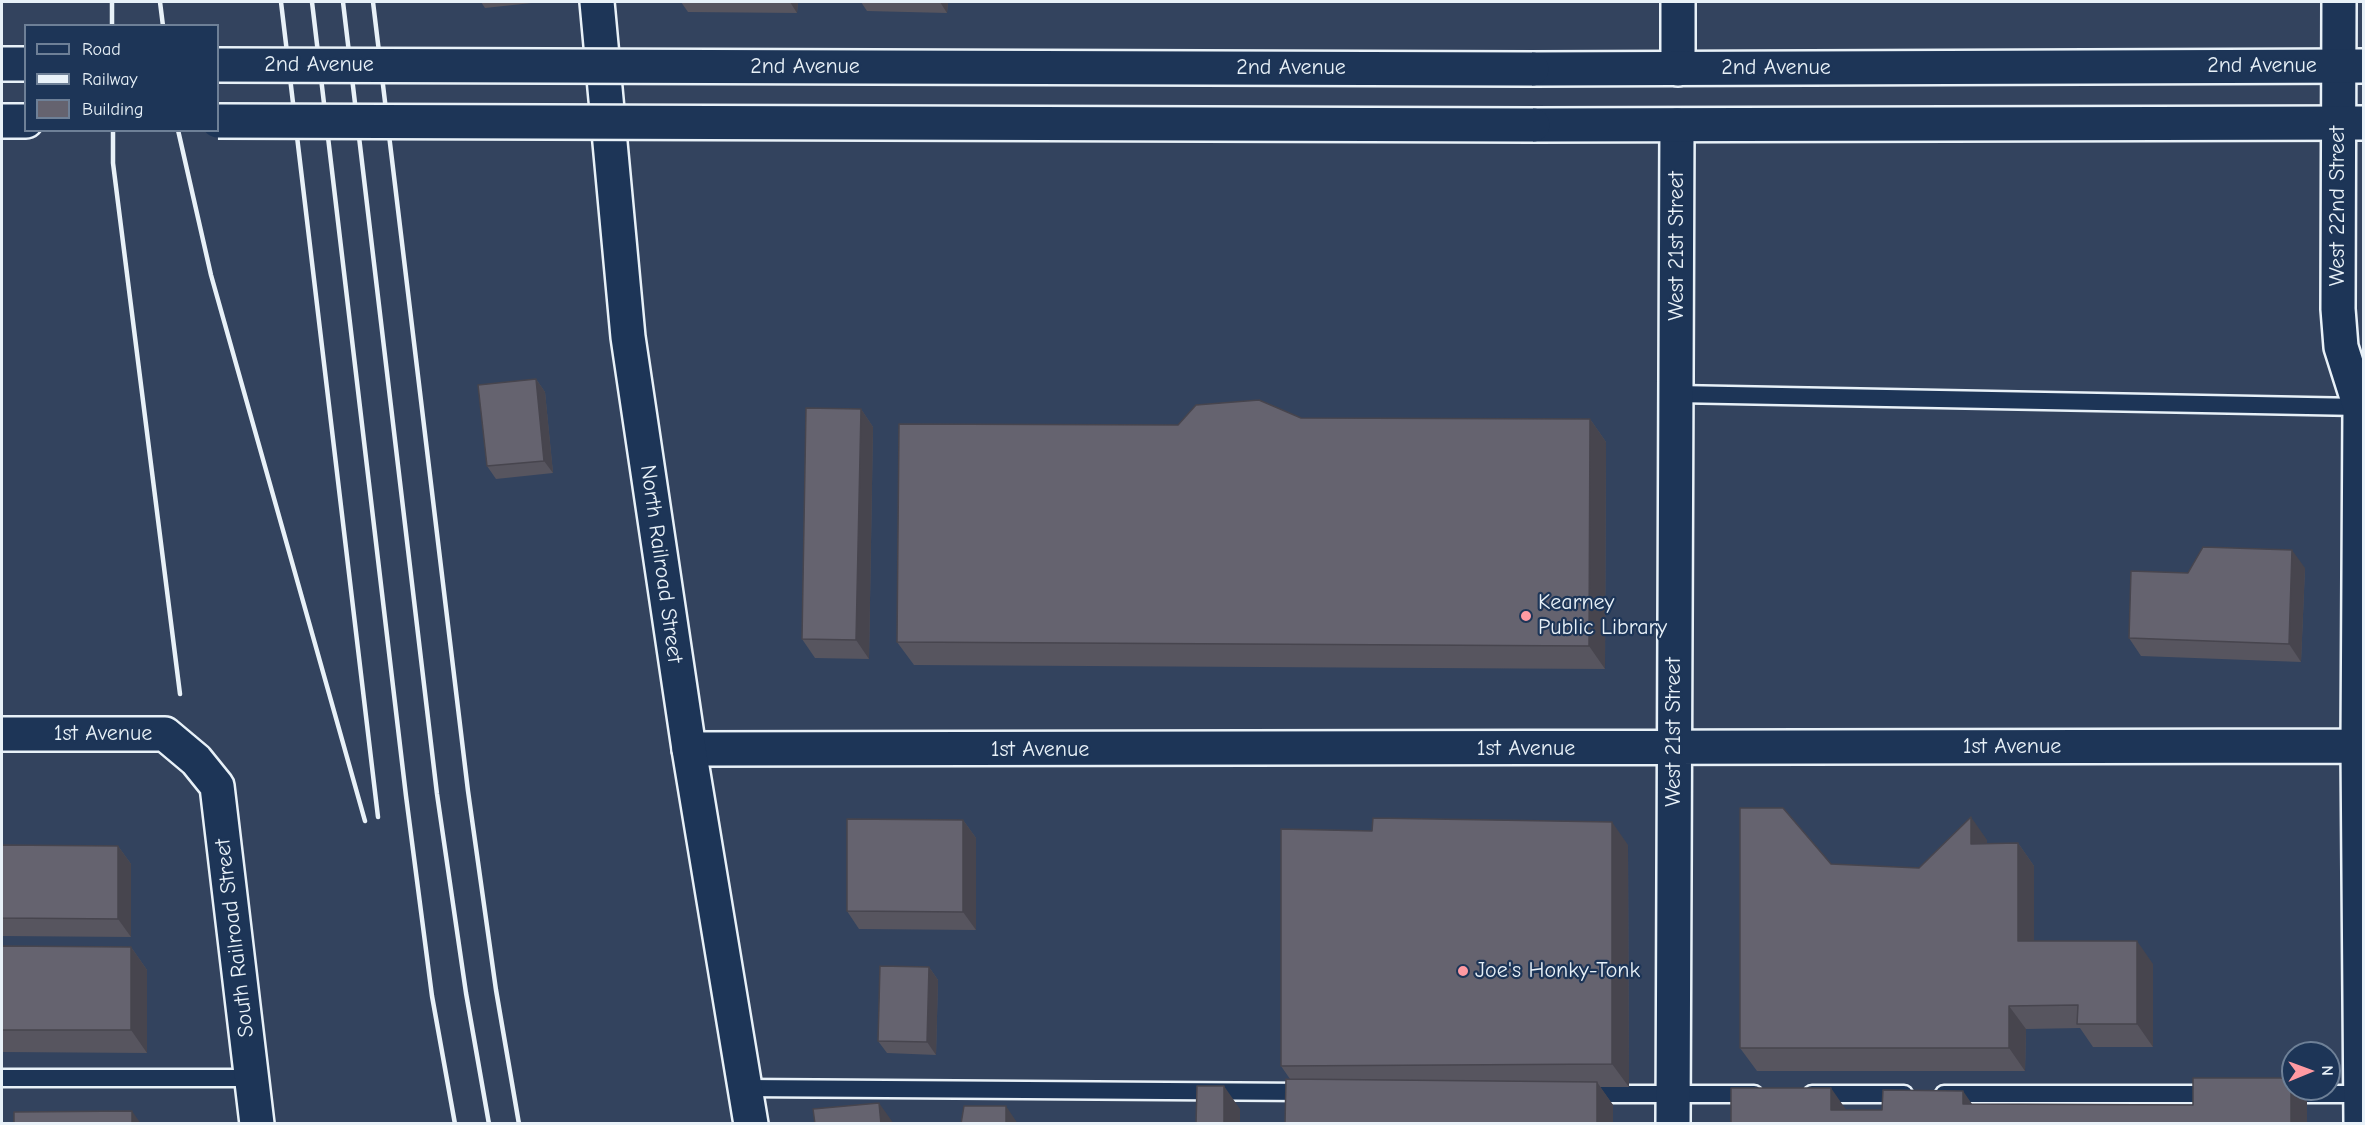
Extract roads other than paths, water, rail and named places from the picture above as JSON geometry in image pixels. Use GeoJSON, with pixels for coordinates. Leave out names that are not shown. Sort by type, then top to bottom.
{"type":"FeatureCollection","features":[{"type":"Feature","properties":{"kind":"main road","name":"North Railroad Street"},"geometry":{"type":"LineString","coordinates":[[597,2],[628,337],[688,749],[751,1124]]}},
{"type":"Feature","properties":{"kind":"main road"},"geometry":{"type":"LineString","coordinates":[[1678,2],[1678,69]]}},
{"type":"Feature","properties":{"kind":"main road","name":"West 22nd Street"},"geometry":{"type":"LineString","coordinates":[[2339,2],[2351,66],[2351,123],[2338,309],[2341,347],[2362,400],[2362,1104]]}},
{"type":"Feature","properties":{"kind":"main road"},"geometry":{"type":"LineString","coordinates":[[2,64],[24,64]]}},
{"type":"Feature","properties":{"kind":"main road","name":"2nd Avenue"},"geometry":{"type":"LineString","coordinates":[[219,65],[1532,69],[2351,66]]}},
{"type":"Feature","properties":{"kind":"main road"},"geometry":{"type":"LineString","coordinates":[[2,121],[24,121]]}},
{"type":"Feature","properties":{"kind":"main road"},"geometry":{"type":"LineString","coordinates":[[219,121],[1533,125],[2351,123]]}},
{"type":"Feature","properties":{"kind":"main road","name":"West 21st Street"},"geometry":{"type":"LineString","coordinates":[[1673,1109],[1677,125]]}},
{"type":"Feature","properties":{"kind":"main road","name":"1st Avenue"},"geometry":{"type":"LineString","coordinates":[[2,734],[165,734],[196,760]]}},
{"type":"Feature","properties":{"kind":"main road","name":"1st Avenue"},"geometry":{"type":"LineString","coordinates":[[688,749],[2361,746]]}},
{"type":"Feature","properties":{"kind":"main road","name":"South Railroad Street"},"geometry":{"type":"LineString","coordinates":[[196,760],[217,786],[257,1124]]}},
{"type":"Feature","properties":{"kind":"lane"},"geometry":{"type":"LineString","coordinates":[[1676,394],[2362,400]]}},
{"type":"Feature","properties":{"kind":"lane"},"geometry":{"type":"LineString","coordinates":[[2,1078],[251,1078]]}},
{"type":"Feature","properties":{"kind":"lane"},"geometry":{"type":"LineString","coordinates":[[745,1088],[1328,1092]]}},
{"type":"Feature","properties":{"kind":"lane"},"geometry":{"type":"LineString","coordinates":[[1566,1094],[1673,1109],[1768,1094]]}},
{"type":"Feature","properties":{"kind":"lane"},"geometry":{"type":"LineString","coordinates":[[1792,1094],[2231,1094]]}},
{"type":"Feature","properties":{"kind":"lane"},"geometry":{"type":"LineString","coordinates":[[2266,1094],[2362,1104]]}},
{"type":"Feature","properties":{"kind":"railway"},"geometry":{"type":"LineString","coordinates":[[112,2],[112,24]]}},
{"type":"Feature","properties":{"kind":"railway"},"geometry":{"type":"LineString","coordinates":[[160,2],[163,24]]}},
{"type":"Feature","properties":{"kind":"railway"},"geometry":{"type":"LineString","coordinates":[[281,2],[378,817]]}},
{"type":"Feature","properties":{"kind":"railway"},"geometry":{"type":"LineString","coordinates":[[312,2],[406,796],[432,996],[455,1124]]}},
{"type":"Feature","properties":{"kind":"railway"},"geometry":{"type":"LineString","coordinates":[[343,2],[437,794],[466,993],[489,1124]]}},
{"type":"Feature","properties":{"kind":"railway"},"geometry":{"type":"LineString","coordinates":[[373,2],[468,791],[496,990],[519,1124]]}},
{"type":"Feature","properties":{"kind":"railway"},"geometry":{"type":"LineString","coordinates":[[113,132],[113,163],[180,694]]}},
{"type":"Feature","properties":{"kind":"railway"},"geometry":{"type":"LineString","coordinates":[[178,132],[211,275],[365,821]]}},
{"type":"Feature","properties":{"kind":"place","name":"Kearney Public Library"},"geometry":{"type":"Point","coordinates":[1526,616]}},
{"type":"Feature","properties":{"kind":"place","name":"Joe's Honky-Tonk"},"geometry":{"type":"Point","coordinates":[1463,971]}}]}
